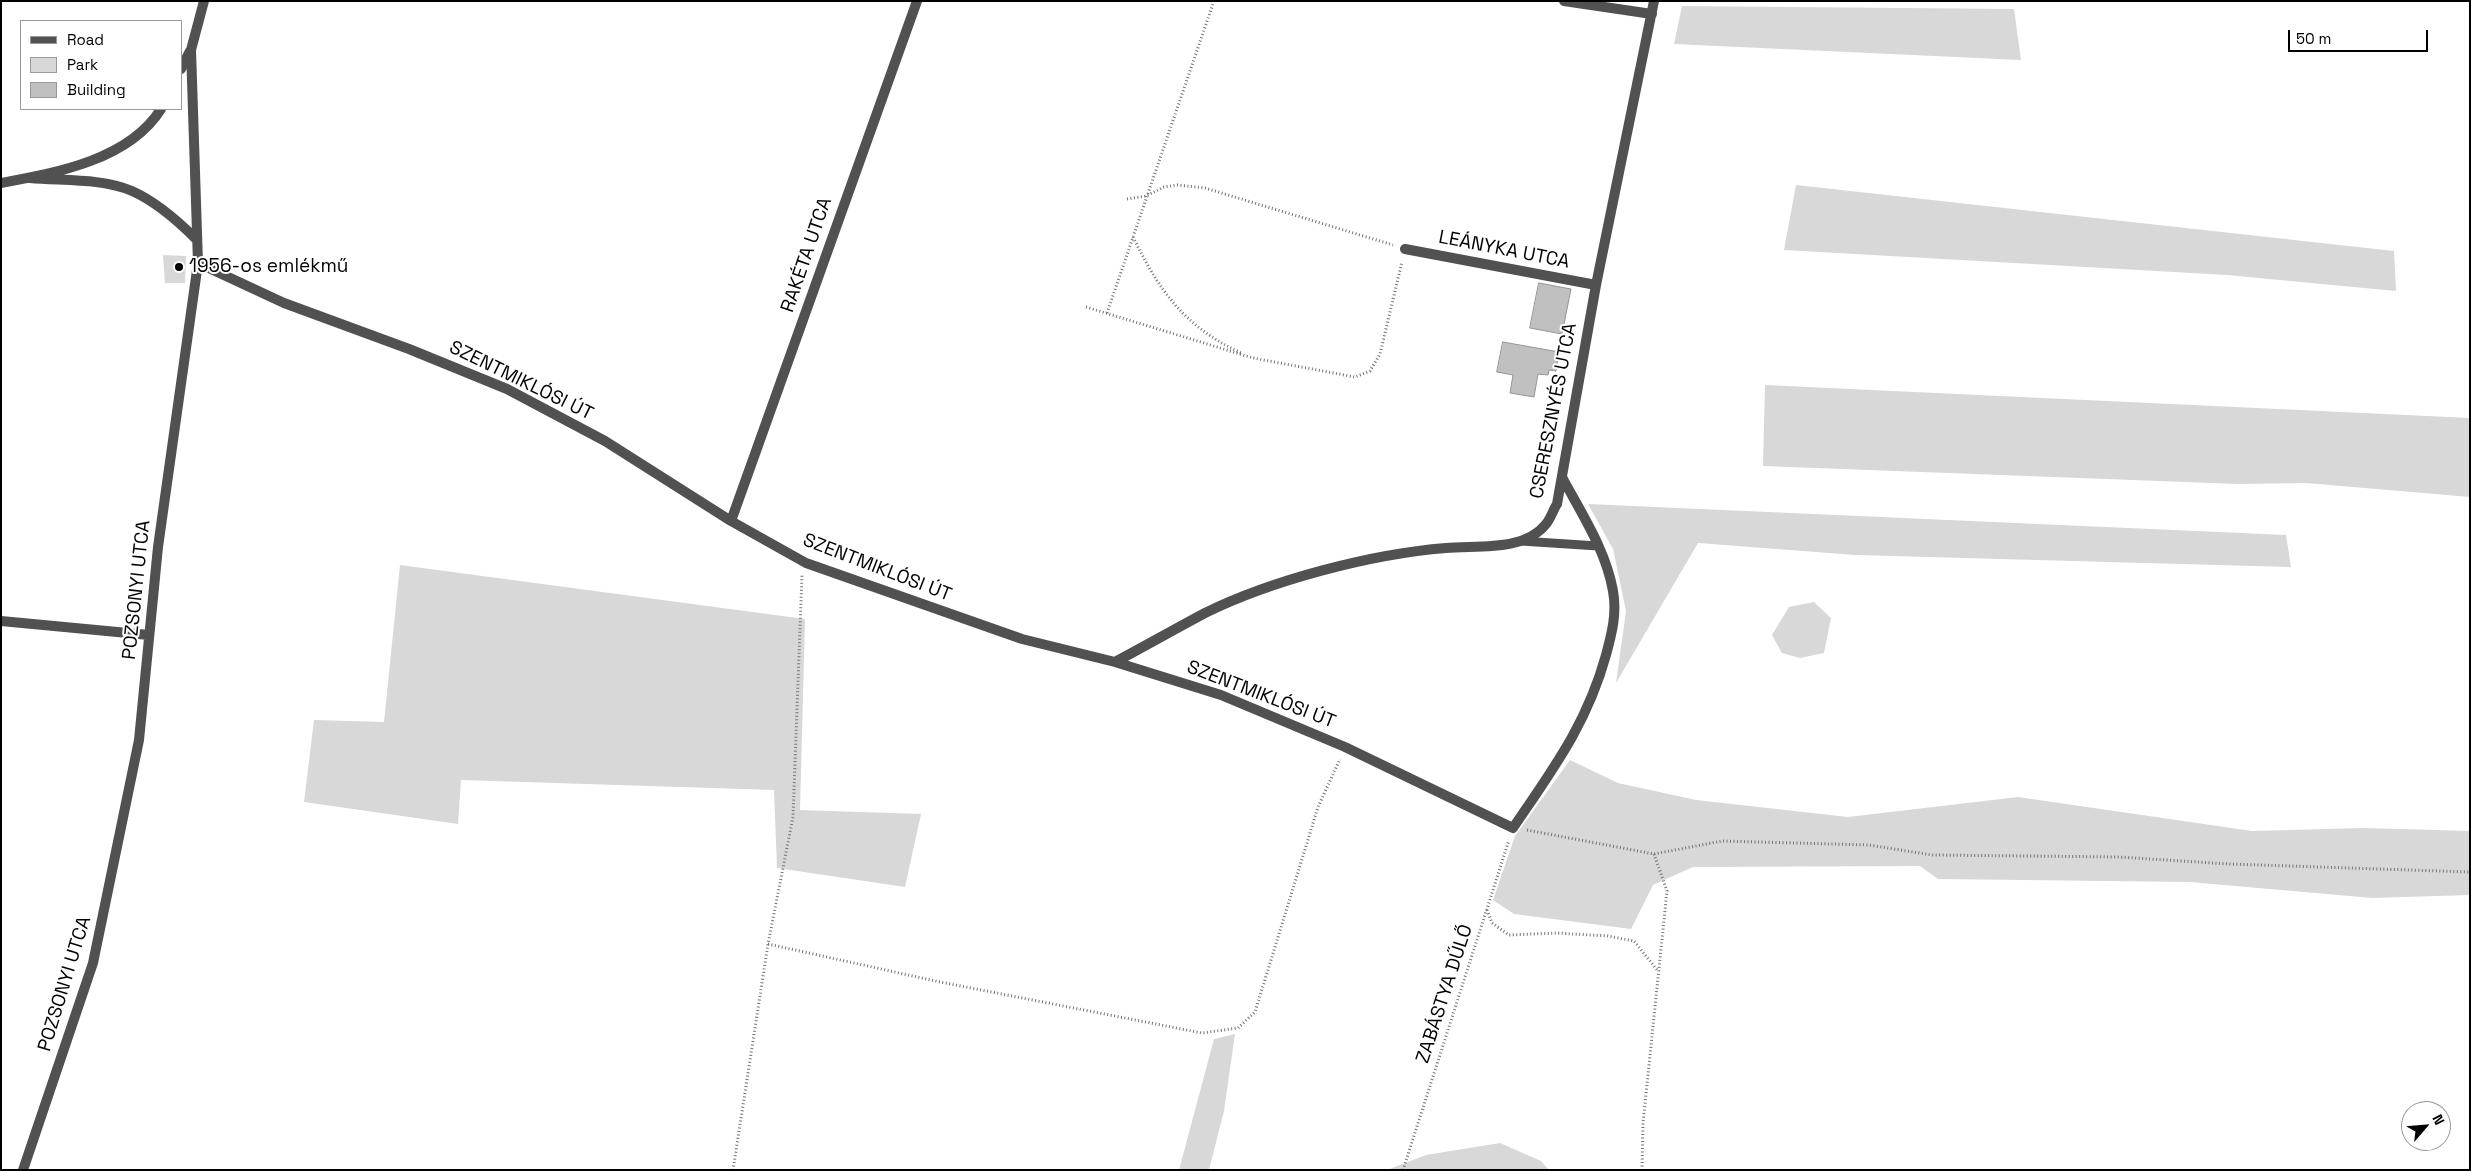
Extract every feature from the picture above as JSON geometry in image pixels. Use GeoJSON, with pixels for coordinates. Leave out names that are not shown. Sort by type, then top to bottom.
{"type":"FeatureCollection","features":[{"type":"Feature","properties":{"kind":"street","name":"POZSONYI UTCA"},"geometry":{"type":"LineString","coordinates":[[24,1170],[93,963],[139,740],[149,635],[172,439],[198,262],[191,50],[204,1]]}},
{"type":"Feature","properties":{"kind":"street","name":"RAKÉTA UTCA"},"geometry":{"type":"LineString","coordinates":[[731,521],[917,1]]}},
{"type":"Feature","properties":{"kind":"street"},"geometry":{"type":"LineString","coordinates":[[1564,1],[1652,14]]}},
{"type":"Feature","properties":{"kind":"street","name":"CSERESZNYÉS UTCA"},"geometry":{"type":"LineString","coordinates":[[1115,662],[1206,613],[1254,593],[1343,564],[1445,548],[1492,546],[1519,541],[1535,533],[1546,524],[1557,504],[1596,285],[1654,1]]}},
{"type":"Feature","properties":{"kind":"street"},"geometry":{"type":"LineString","coordinates":[[182,66],[191,50]]}},
{"type":"Feature","properties":{"kind":"street"},"geometry":{"type":"LineString","coordinates":[[1,183],[30,178],[89,161],[118,148],[147,127],[160,110]]}},
{"type":"Feature","properties":{"kind":"street"},"geometry":{"type":"LineString","coordinates":[[30,178],[106,184],[131,190],[177,220],[196,239]]}},
{"type":"Feature","properties":{"kind":"street","name":"LEÁNYKA UTCA"},"geometry":{"type":"LineString","coordinates":[[1405,249],[1596,285]]}},
{"type":"Feature","properties":{"kind":"street","name":"SZENTMIKLÓSI ÚT"},"geometry":{"type":"LineString","coordinates":[[198,262],[284,302],[409,349],[507,389],[604,441],[731,521],[806,563],[1022,639],[1115,662],[1222,695],[1346,747],[1513,828]]}},
{"type":"Feature","properties":{"kind":"street"},"geometry":{"type":"LineString","coordinates":[[1513,828],[1568,746],[1585,717],[1601,672],[1613,628],[1614,604],[1606,565],[1562,477]]}},
{"type":"Feature","properties":{"kind":"street"},"geometry":{"type":"LineString","coordinates":[[1,620],[149,635]]}},
{"type":"Feature","properties":{"kind":"lane"},"geometry":{"type":"LineString","coordinates":[[1519,541],[1598,546]]}},
{"type":"Feature","properties":{"kind":"path"},"geometry":{"type":"LineString","coordinates":[[1107,313],[1214,1]]}},
{"type":"Feature","properties":{"kind":"path"},"geometry":{"type":"LineString","coordinates":[[1086,307],[1253,358],[1355,377],[1370,371],[1380,354],[1405,249],[1205,188],[1164,187],[1146,196],[1127,199]]}},
{"type":"Feature","properties":{"kind":"path"},"geometry":{"type":"LineString","coordinates":[[1133,237],[1165,293],[1189,321],[1222,344],[1253,358]]}},
{"type":"Feature","properties":{"kind":"path"},"geometry":{"type":"LineString","coordinates":[[733,1170],[768,944],[793,817],[801,578],[806,563]]}},
{"type":"Feature","properties":{"kind":"path"},"geometry":{"type":"LineString","coordinates":[[768,944],[940,982],[1202,1033],[1238,1028],[1255,1012],[1318,807],[1346,747]]}},
{"type":"Feature","properties":{"kind":"path"},"geometry":{"type":"LineString","coordinates":[[1513,828],[1654,854],[1722,841],[1869,845],[1932,855],[2119,857],[2229,864],[2470,872]]}},
{"type":"Feature","properties":{"kind":"path","name":"ZABÁSTYA DŰLŐ"},"geometry":{"type":"LineString","coordinates":[[1403,1170],[1513,828]]}},
{"type":"Feature","properties":{"kind":"path"},"geometry":{"type":"LineString","coordinates":[[1642,1170],[1643,1123],[1667,891],[1654,854]]}},
{"type":"Feature","properties":{"kind":"path"},"geometry":{"type":"LineString","coordinates":[[1487,909],[1492,923],[1509,935],[1574,934],[1608,936],[1634,941],[1658,972]]}},
{"type":"Feature","properties":{"kind":"green space"},"geometry":{"type":"Polygon","coordinates":[[[1682,6],[2014,9],[2021,60],[1674,44],[1682,6]]]}},
{"type":"Feature","properties":{"kind":"green space"},"geometry":{"type":"Polygon","coordinates":[[[1796,185],[2394,251],[2396,291],[2227,275],[1784,250],[1796,185]]]}},
{"type":"Feature","properties":{"kind":"green space"},"geometry":{"type":"Polygon","coordinates":[[[163,255],[186,256],[185,283],[165,283],[163,255]]]}},
{"type":"Feature","properties":{"kind":"green space"},"geometry":{"type":"Polygon","coordinates":[[[1765,385],[2470,418],[2470,497],[2306,483],[2238,484],[1763,466],[1765,385]]]}},
{"type":"Feature","properties":{"kind":"green space"},"geometry":{"type":"Polygon","coordinates":[[[1588,504],[2286,535],[2291,567],[1855,555],[1698,543],[1616,683],[1626,611],[1613,549],[1588,504]]]}},
{"type":"Feature","properties":{"kind":"green space"},"geometry":{"type":"Polygon","coordinates":[[[400,565],[805,619],[800,810],[921,814],[905,887],[777,868],[774,790],[461,780],[458,824],[304,802],[314,720],[384,722],[400,565]]]}},
{"type":"Feature","properties":{"kind":"green space"},"geometry":{"type":"Polygon","coordinates":[[[1814,602],[1831,618],[1824,653],[1800,658],[1782,653],[1772,635],[1789,607],[1814,602]]]}},
{"type":"Feature","properties":{"kind":"green space"},"geometry":{"type":"Polygon","coordinates":[[[1570,760],[1618,783],[1696,800],[1848,817],[2018,797],[2252,831],[2362,828],[2470,831],[2470,895],[2372,898],[2190,882],[1938,879],[1920,866],[1693,867],[1653,885],[1631,929],[1514,914],[1493,900],[1515,836],[1570,760]]]}},
{"type":"Feature","properties":{"kind":"green space"},"geometry":{"type":"Polygon","coordinates":[[[1235,1034],[1224,1111],[1209,1170],[1179,1170],[1214,1039],[1235,1034]]]}},
{"type":"Feature","properties":{"kind":"green space"},"geometry":{"type":"Polygon","coordinates":[[[1500,1143],[1541,1161],[1549,1170],[1387,1170],[1426,1155],[1500,1143]]]}},
{"type":"Feature","properties":{"kind":"building"},"geometry":{"type":"Polygon","coordinates":[[[1539,283],[1571,289],[1562,334],[1530,328],[1539,283]]]}},
{"type":"Feature","properties":{"kind":"building"},"geometry":{"type":"Polygon","coordinates":[[[1503,342],[1559,352],[1556,371],[1549,370],[1548,375],[1538,374],[1534,397],[1510,393],[1513,375],[1497,372],[1503,342]]]}},
{"type":"Feature","properties":{"kind":"place","name":"1956-os emlékmű"},"geometry":{"type":"Point","coordinates":[179,267]}}]}
